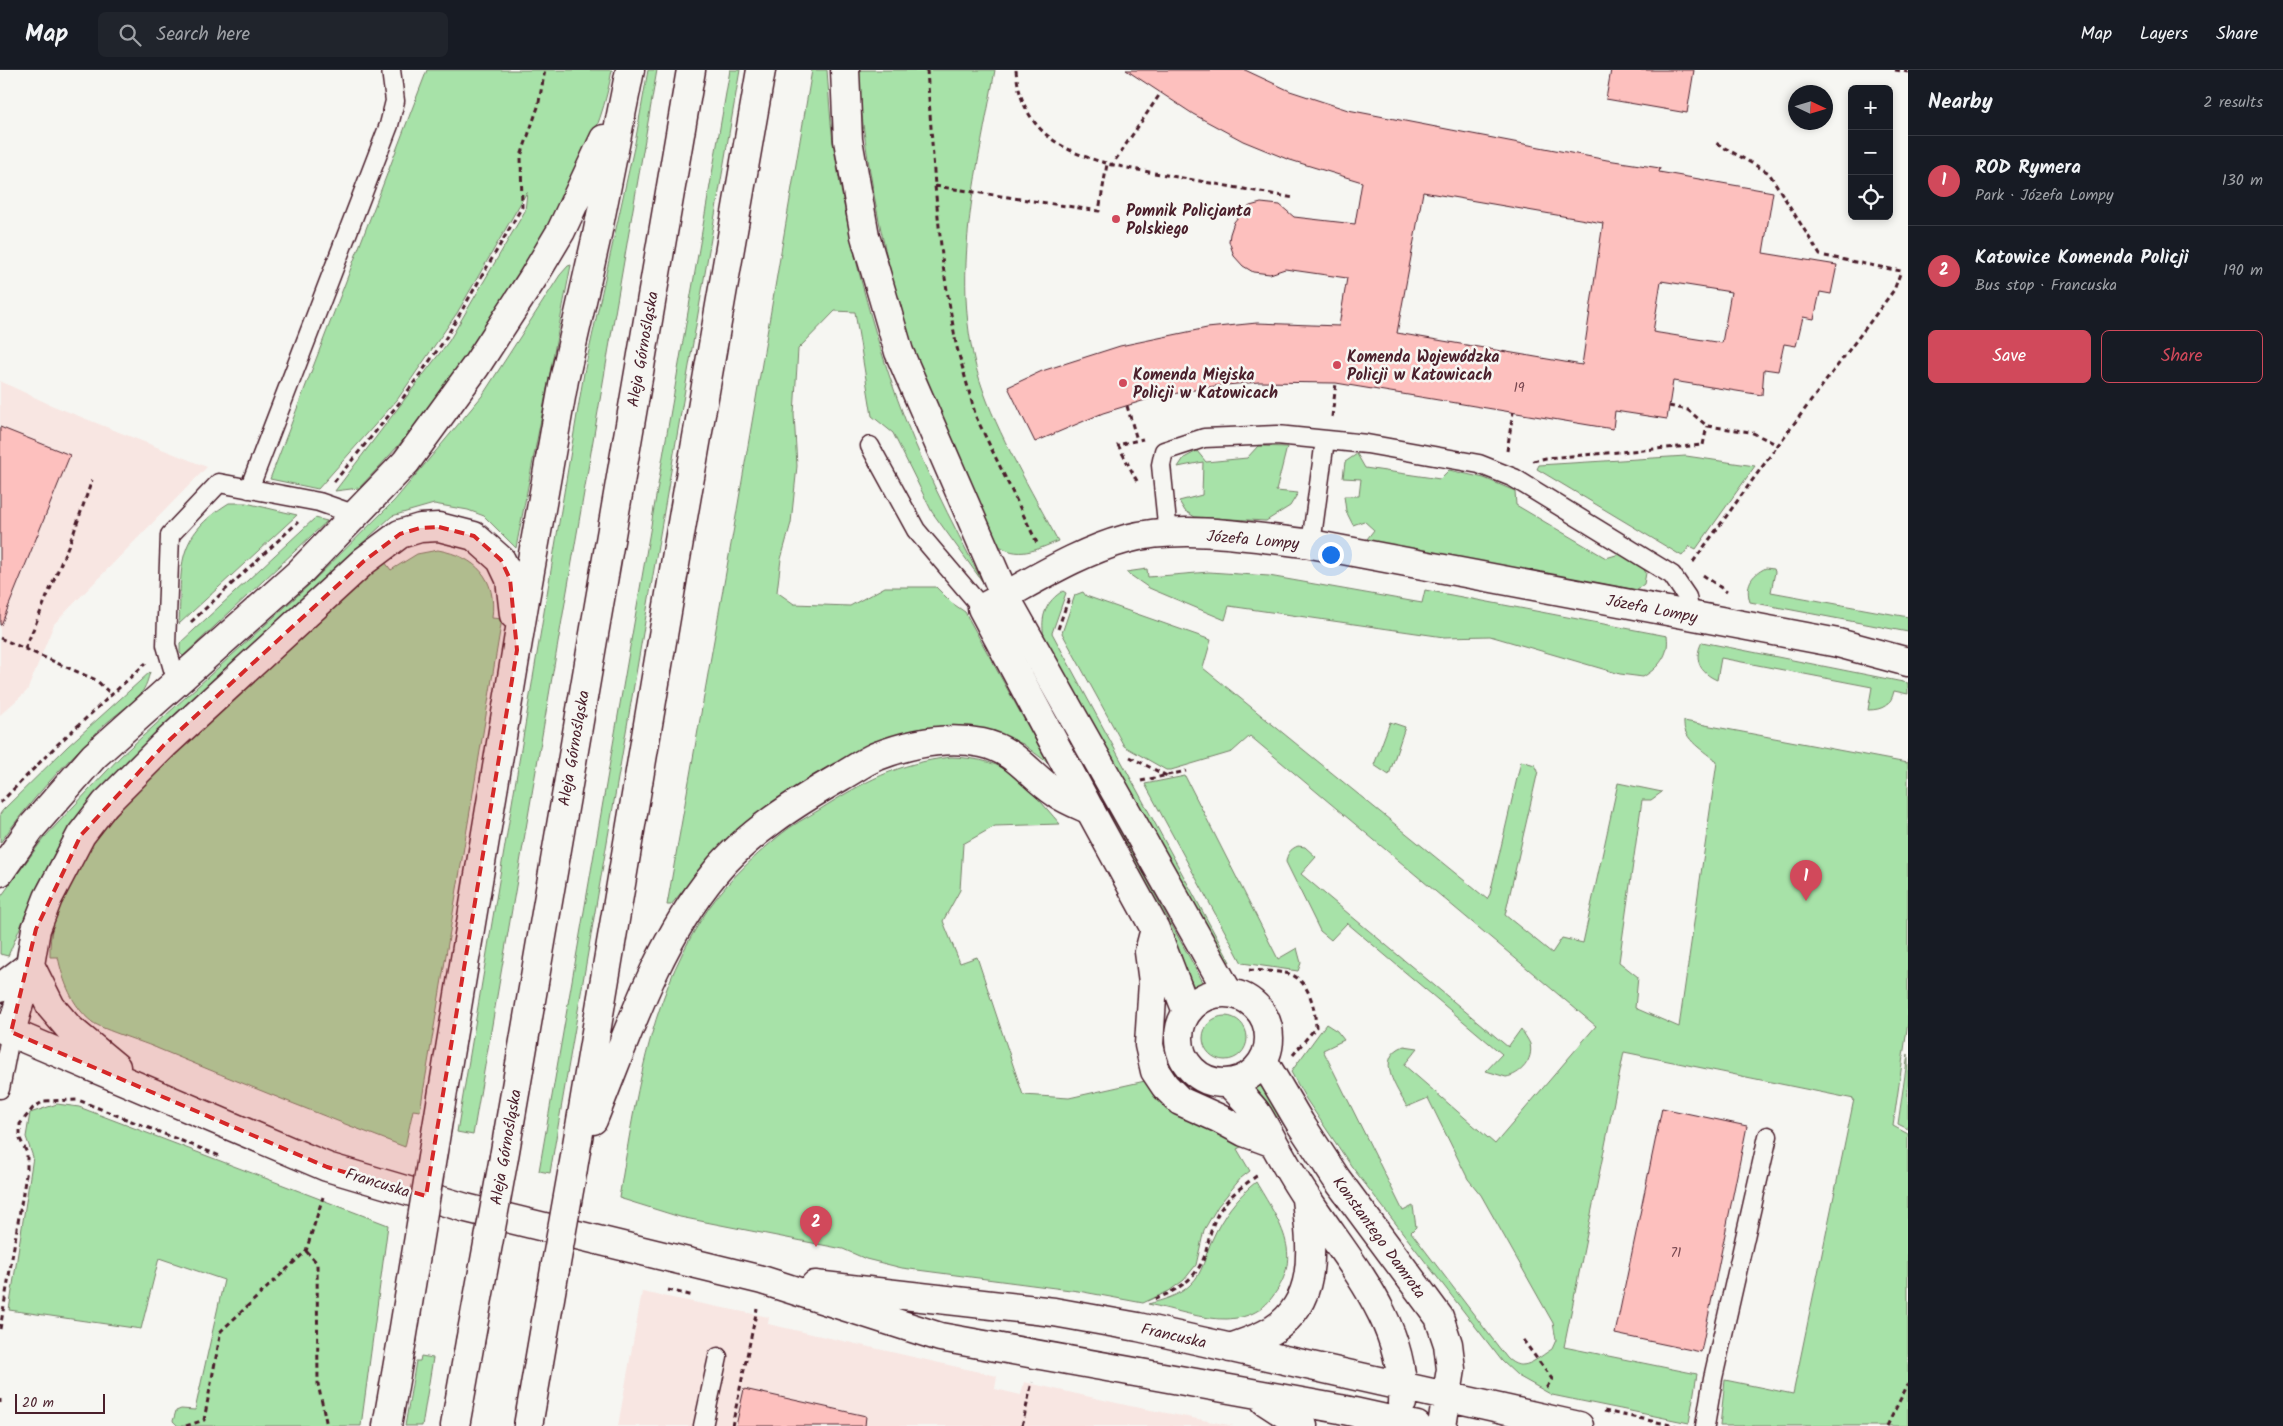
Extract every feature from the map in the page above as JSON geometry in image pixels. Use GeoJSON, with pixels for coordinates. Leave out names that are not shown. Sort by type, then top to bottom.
{"type":"FeatureCollection","features":[{"type":"Feature","properties":{"kind":"main road","name":"Aleja Górnośląska"},"geometry":{"type":"LineString","coordinates":[[455,1426],[504,1157],[691,70]]}},
{"type":"Feature","properties":{"kind":"main road"},"geometry":{"type":"LineString","coordinates":[[528,1426],[761,70]]}},
{"type":"Feature","properties":{"kind":"main road"},"geometry":{"type":"LineString","coordinates":[[845,70],[848,140],[865,236],[899,352],[994,602],[1090,810],[1155,929],[1187,1012]]}},
{"type":"Feature","properties":{"kind":"main road"},"geometry":{"type":"LineString","coordinates":[[0,872],[31,828],[94,756],[300,572],[406,462],[476,366],[561,231],[608,130],[630,71]]}},
{"type":"Feature","properties":{"kind":"main road"},"geometry":{"type":"LineString","coordinates":[[387,1426],[564,380],[597,235],[630,71]]}},
{"type":"Feature","properties":{"kind":"main road"},"geometry":{"type":"LineString","coordinates":[[5,1030],[30,965],[36,929],[48,898],[81,835],[105,804],[164,745],[364,561],[400,534],[420,528],[439,527],[459,530],[474,536],[501,560],[510,579],[517,650]]}},
{"type":"Feature","properties":{"kind":"main road","name":"Józefa Lompy"},"geometry":{"type":"LineString","coordinates":[[994,602],[1056,568],[1113,543],[1135,537],[1168,533],[1236,534],[1311,544],[1838,643],[1908,662]]}},
{"type":"Feature","properties":{"kind":"main road"},"geometry":{"type":"LineString","coordinates":[[994,602],[1228,992]]}},
{"type":"Feature","properties":{"kind":"main road"},"geometry":{"type":"LineString","coordinates":[[573,1168],[647,988],[685,913],[715,872],[768,823],[804,798],[874,758],[929,742],[957,740],[983,743],[1004,751],[1023,763],[1056,793],[1090,810]]}},
{"type":"Feature","properties":{"kind":"main road"},"geometry":{"type":"LineString","coordinates":[[1155,929],[1149,952],[1154,982],[1149,1045],[1155,1071],[1165,1086],[1180,1102],[1218,1118],[1244,1132],[1272,1142]]}},
{"type":"Feature","properties":{"kind":"main road"},"geometry":{"type":"LineString","coordinates":[[0,988],[30,965]]}},
{"type":"Feature","properties":{"kind":"main road"},"geometry":{"type":"LineString","coordinates":[[30,965],[51,1007],[69,1028],[140,1086]]}},
{"type":"Feature","properties":{"kind":"main road"},"geometry":{"type":"LineString","coordinates":[[1228,992],[1244,997],[1259,1008],[1266,1021],[1270,1036],[1269,1049],[1277,1060],[1243,1080],[1230,1084],[1215,1083],[1201,1078],[1189,1068],[1182,1055],[1179,1040],[1180,1026],[1187,1012],[1205,997],[1216,993],[1228,992]]}},
{"type":"Feature","properties":{"kind":"main road","name":"Francuska"},"geometry":{"type":"LineString","coordinates":[[5,1030],[327,1166],[466,1208],[762,1280],[940,1337],[1340,1409],[1406,1425]]}},
{"type":"Feature","properties":{"kind":"main road","name":"Konstantego Damrota"},"geometry":{"type":"LineString","coordinates":[[1277,1060],[1300,1123],[1336,1178],[1439,1317],[1448,1344],[1451,1369],[1442,1426]]}},
{"type":"Feature","properties":{"kind":"main road"},"geometry":{"type":"LineString","coordinates":[[1230,1084],[1257,1114],[1306,1198],[1359,1272],[1381,1312],[1398,1357],[1403,1386],[1406,1425]]}},
{"type":"Feature","properties":{"kind":"main road"},"geometry":{"type":"LineString","coordinates":[[1230,1348],[1274,1329],[1294,1310],[1305,1293],[1309,1279],[1311,1243],[1306,1198]]}},
{"type":"Feature","properties":{"kind":"main road","name":"Francuska"},"geometry":{"type":"LineString","coordinates":[[762,1280],[889,1292],[1054,1312],[1138,1327],[1446,1395],[1590,1418]]}},
{"type":"Feature","properties":{"kind":"main road"},"geometry":{"type":"LineString","coordinates":[[1256,1395],[1303,1426]]}},
{"type":"Feature","properties":{"kind":"lane"},"geometry":{"type":"LineString","coordinates":[[249,489],[389,125],[395,101],[391,70]]}},
{"type":"Feature","properties":{"kind":"lane"},"geometry":{"type":"LineString","coordinates":[[1168,533],[1161,465],[1164,451],[1204,438],[1277,435],[1367,444],[1479,464],[1514,478],[1672,575],[1687,597],[1690,615]]}},
{"type":"Feature","properties":{"kind":"lane"},"geometry":{"type":"LineString","coordinates":[[1311,544],[1325,440]]}},
{"type":"Feature","properties":{"kind":"lane"},"geometry":{"type":"LineString","coordinates":[[870,446],[916,530],[994,602]]}},
{"type":"Feature","properties":{"kind":"lane"},"geometry":{"type":"LineString","coordinates":[[177,683],[166,645],[170,535],[219,483],[319,502],[356,515]]}},
{"type":"Feature","properties":{"kind":"lane"},"geometry":{"type":"LineString","coordinates":[[0,1089],[5,1030]]}},
{"type":"Feature","properties":{"kind":"lane"},"geometry":{"type":"LineString","coordinates":[[1705,1426],[1713,1378],[1768,1136]]}},
{"type":"Feature","properties":{"kind":"lane"},"geometry":{"type":"LineString","coordinates":[[703,1426],[718,1357]]}},
{"type":"Feature","properties":{"kind":"path"},"geometry":{"type":"LineString","coordinates":[[522,207],[521,156],[538,107],[545,70]]}},
{"type":"Feature","properties":{"kind":"path"},"geometry":{"type":"LineString","coordinates":[[927,70],[943,266],[956,344],[976,417],[1040,548],[1056,568]]}},
{"type":"Feature","properties":{"kind":"path"},"geometry":{"type":"LineString","coordinates":[[1016,70],[1022,104],[1038,127],[1049,137],[1078,154],[1107,164],[1294,198]]}},
{"type":"Feature","properties":{"kind":"path"},"geometry":{"type":"LineString","coordinates":[[1895,70],[1908,72]]}},
{"type":"Feature","properties":{"kind":"path"},"geometry":{"type":"LineString","coordinates":[[1112,165],[1160,94]]}},
{"type":"Feature","properties":{"kind":"path"},"geometry":{"type":"LineString","coordinates":[[1690,566],[1894,290],[1900,271],[1820,255],[1769,173],[1716,142]]}},
{"type":"Feature","properties":{"kind":"path"},"geometry":{"type":"LineString","coordinates":[[935,186],[1100,211],[1107,164]]}},
{"type":"Feature","properties":{"kind":"path"},"geometry":{"type":"LineString","coordinates":[[1332,419],[1336,383]]}},
{"type":"Feature","properties":{"kind":"path"},"geometry":{"type":"LineString","coordinates":[[1127,406],[1137,440]]}},
{"type":"Feature","properties":{"kind":"path"},"geometry":{"type":"LineString","coordinates":[[1669,406],[1688,410],[1707,426],[1751,432],[1778,445]]}},
{"type":"Feature","properties":{"kind":"path"},"geometry":{"type":"LineString","coordinates":[[1507,451],[1513,412]]}},
{"type":"Feature","properties":{"kind":"path"},"geometry":{"type":"LineString","coordinates":[[25,649],[74,532],[92,480]]}},
{"type":"Feature","properties":{"kind":"path"},"geometry":{"type":"LineString","coordinates":[[1698,571],[1735,596]]}},
{"type":"Feature","properties":{"kind":"path"},"geometry":{"type":"LineString","coordinates":[[0,638],[96,680],[112,695]]}},
{"type":"Feature","properties":{"kind":"path"},"geometry":{"type":"LineString","coordinates":[[1129,756],[1167,776]]}},
{"type":"Feature","properties":{"kind":"path"},"geometry":{"type":"LineString","coordinates":[[1142,790],[1137,782],[1186,771]]}},
{"type":"Feature","properties":{"kind":"path"},"geometry":{"type":"LineString","coordinates":[[1241,968],[1292,975],[1305,986],[1315,1011],[1316,1027],[1277,1060]]}},
{"type":"Feature","properties":{"kind":"path"},"geometry":{"type":"LineString","coordinates":[[1147,1303],[1169,1294],[1187,1282],[1199,1267],[1205,1254],[1208,1238],[1219,1211],[1238,1189],[1258,1174]]}},
{"type":"Feature","properties":{"kind":"path"},"geometry":{"type":"LineString","coordinates":[[186,1426],[204,1420],[221,1332],[306,1251],[323,1196]]}},
{"type":"Feature","properties":{"kind":"path"},"geometry":{"type":"LineString","coordinates":[[306,1251],[317,1264],[318,1384],[327,1426]]}},
{"type":"Feature","properties":{"kind":"path"},"geometry":{"type":"LineString","coordinates":[[732,1426],[757,1309]]}},
{"type":"Feature","properties":{"kind":"path"},"geometry":{"type":"LineString","coordinates":[[1523,1340],[1552,1379],[1541,1395]]}},
{"type":"Feature","properties":{"kind":"path"},"geometry":{"type":"LineString","coordinates":[[1022,1426],[1033,1377]]}},
{"type":"Feature","properties":{"kind":"path"},"geometry":{"type":"LineString","coordinates":[[1887,1426],[1908,1384]]}},
{"type":"Feature","properties":{"kind":"path"},"geometry":{"type":"LineString","coordinates":[[1590,1418],[1676,1426]]}},
{"type":"Feature","properties":{"kind":"highlighted area"},"geometry":{"type":"Polygon","coordinates":[[[439,527],[474,536],[501,560],[510,579],[517,650],[426,1196],[327,1167],[11,1032],[36,929],[81,835],[164,745],[364,561],[400,534],[420,528],[439,527]]]}},
{"type":"Feature","properties":{"kind":"shaded area"},"geometry":{"type":"Polygon","coordinates":[[[0,381],[51,405],[207,467],[54,624],[27,691],[0,715],[0,381]]]}},
{"type":"Feature","properties":{"kind":"shaded area"},"geometry":{"type":"Polygon","coordinates":[[[642,1292],[769,1317],[768,1324],[997,1376],[995,1389],[1021,1395],[1024,1382],[1130,1406],[1234,1426],[618,1426],[642,1292]]]}},
{"type":"Feature","properties":{"kind":"green space"},"geometry":{"type":"Polygon","coordinates":[[[427,70],[612,70],[607,94],[592,140],[572,184],[494,319],[463,364],[413,428],[359,488],[335,491],[449,341],[525,211],[527,192],[457,313],[397,400],[318,489],[270,479],[427,70]]]}},
{"type":"Feature","properties":{"kind":"green space"},"geometry":{"type":"Polygon","coordinates":[[[648,70],[657,70],[473,1135],[457,1132],[584,373],[635,143],[648,70]]]}},
{"type":"Feature","properties":{"kind":"green space"},"geometry":{"type":"Polygon","coordinates":[[[730,70],[740,70],[550,1173],[539,1171],[730,70]]]}},
{"type":"Feature","properties":{"kind":"green space"},"geometry":{"type":"Polygon","coordinates":[[[812,70],[827,70],[833,142],[844,206],[867,302],[896,395],[925,466],[982,581],[932,512],[893,433],[872,416],[855,312],[835,311],[798,349],[794,414],[797,466],[791,523],[781,559],[777,592],[794,604],[850,606],[885,587],[936,587],[952,603],[965,612],[1048,763],[1023,744],[994,732],[969,728],[940,726],[875,741],[805,780],[743,825],[715,851],[671,905],[667,905],[736,516],[812,70]]]}},
{"type":"Feature","properties":{"kind":"green space"},"geometry":{"type":"Polygon","coordinates":[[[857,70],[995,70],[974,186],[969,226],[966,304],[971,343],[987,401],[1005,442],[1058,541],[1042,548],[1027,552],[1012,552],[997,544],[925,385],[900,308],[881,230],[861,110],[857,70]]]}},
{"type":"Feature","properties":{"kind":"green space"},"geometry":{"type":"Polygon","coordinates":[[[571,265],[516,548],[484,516],[468,510],[434,504],[392,516],[169,720],[91,798],[67,831],[39,883],[8,956],[0,954],[0,898],[43,839],[121,756],[308,586],[394,501],[482,396],[560,275],[571,265]]]}},
{"type":"Feature","properties":{"kind":"green space"},"geometry":{"type":"Polygon","coordinates":[[[1258,446],[1287,447],[1276,491],[1298,493],[1290,506],[1266,521],[1195,517],[1185,511],[1179,501],[1202,495],[1203,462],[1178,467],[1184,458],[1197,451],[1206,462],[1247,458],[1258,446]]]}},
{"type":"Feature","properties":{"kind":"green space"},"geometry":{"type":"Polygon","coordinates":[[[1357,454],[1365,468],[1440,479],[1449,470],[1484,478],[1515,491],[1516,505],[1606,558],[1623,553],[1642,566],[1646,573],[1644,584],[1636,590],[1384,544],[1367,539],[1374,530],[1364,521],[1353,525],[1346,511],[1344,496],[1359,496],[1361,479],[1343,478],[1345,462],[1357,454]]]}},
{"type":"Feature","properties":{"kind":"green space"},"geometry":{"type":"Polygon","coordinates":[[[1686,456],[1755,466],[1696,549],[1690,546],[1682,556],[1537,469],[1539,465],[1686,456]]]}},
{"type":"Feature","properties":{"kind":"green space"},"geometry":{"type":"Polygon","coordinates":[[[229,503],[246,503],[297,515],[179,624],[180,585],[184,555],[198,528],[229,503]]]}},
{"type":"Feature","properties":{"kind":"green space"},"geometry":{"type":"Polygon","coordinates":[[[315,518],[327,521],[183,656],[180,653],[180,643],[315,518]]]}},
{"type":"Feature","properties":{"kind":"green space"},"geometry":{"type":"Polygon","coordinates":[[[438,550],[463,558],[481,572],[491,591],[493,604],[492,618],[502,619],[420,1111],[413,1110],[405,1147],[97,1025],[85,1016],[74,1001],[66,984],[58,957],[50,957],[54,921],[67,886],[88,851],[142,786],[385,562],[391,570],[417,554],[438,550]]]}},
{"type":"Feature","properties":{"kind":"green space"},"geometry":{"type":"Polygon","coordinates":[[[1766,568],[1774,569],[1775,572],[1771,592],[1908,617],[1908,632],[1750,602],[1748,590],[1750,581],[1756,574],[1766,568]]]}},
{"type":"Feature","properties":{"kind":"green space"},"geometry":{"type":"Polygon","coordinates":[[[1147,569],[1148,577],[1209,572],[1269,576],[1422,603],[1425,590],[1667,636],[1667,649],[1658,665],[1643,677],[1620,674],[1490,636],[1444,637],[1229,606],[1225,620],[1149,588],[1126,572],[1147,569]]]}},
{"type":"Feature","properties":{"kind":"green space"},"geometry":{"type":"Polygon","coordinates":[[[1063,591],[1066,593],[1052,633],[1230,962],[1221,960],[1215,950],[1044,636],[1043,622],[1048,605],[1063,591]]]}},
{"type":"Feature","properties":{"kind":"green space"},"geometry":{"type":"Polygon","coordinates":[[[1083,592],[1086,596],[1211,640],[1203,668],[1487,899],[1490,894],[1521,761],[1535,765],[1538,771],[1505,915],[1552,953],[1562,938],[1583,943],[1618,783],[1662,792],[1651,800],[1642,800],[1619,962],[1638,977],[1635,1008],[1679,1027],[1717,762],[1690,739],[1684,728],[1684,721],[1907,763],[1908,759],[1908,1022],[1893,1126],[1908,1134],[1908,1426],[1720,1426],[1725,1380],[1793,1394],[1854,1099],[1624,1052],[1564,1347],[1697,1374],[1689,1423],[1552,1395],[1518,1376],[1502,1361],[1352,1167],[1306,1099],[1291,1072],[1326,1024],[1337,1031],[1344,1040],[1323,1050],[1403,1211],[1413,1206],[1416,1227],[1411,1232],[1507,1358],[1513,1363],[1524,1365],[1552,1349],[1556,1340],[1553,1323],[1481,1195],[1468,1179],[1428,1098],[1407,1107],[1390,1074],[1390,1058],[1395,1051],[1404,1046],[1418,1048],[1404,1065],[1495,1144],[1596,1026],[1250,736],[1232,752],[1171,770],[1166,770],[1124,746],[1062,633],[1075,595],[1083,592]]]}},
{"type":"Feature","properties":{"kind":"green space"},"geometry":{"type":"Polygon","coordinates":[[[1014,637],[1203,982],[1194,987],[1173,943],[1010,638],[1014,637]]]}},
{"type":"Feature","properties":{"kind":"green space"},"geometry":{"type":"Polygon","coordinates":[[[1702,642],[1908,683],[1908,694],[1894,691],[1891,700],[1885,706],[1868,710],[1872,687],[1721,658],[1717,680],[1706,674],[1698,660],[1699,648],[1702,642]]]}},
{"type":"Feature","properties":{"kind":"green space"},"geometry":{"type":"Polygon","coordinates":[[[150,672],[146,686],[141,693],[101,728],[61,769],[35,798],[0,843],[0,814],[3,810],[68,746],[150,672]]]}},
{"type":"Feature","properties":{"kind":"green space"},"geometry":{"type":"Polygon","coordinates":[[[1390,722],[1405,727],[1389,775],[1374,765],[1390,722]]]}},
{"type":"Feature","properties":{"kind":"green space"},"geometry":{"type":"Polygon","coordinates":[[[951,757],[988,762],[1014,775],[1025,784],[1060,824],[995,826],[963,844],[960,890],[943,921],[960,963],[977,957],[1023,1095],[1069,1098],[1145,1081],[1162,1102],[1175,1113],[1193,1123],[1214,1128],[1243,1146],[1237,1149],[1250,1171],[1241,1178],[1218,1206],[1204,1230],[1196,1265],[1184,1280],[1169,1291],[1143,1303],[1078,1291],[902,1268],[866,1259],[843,1249],[680,1217],[619,1198],[638,1090],[656,1020],[683,952],[701,920],[718,896],[758,854],[780,835],[835,800],[882,775],[898,769],[951,757]]]}},
{"type":"Feature","properties":{"kind":"green space"},"geometry":{"type":"Polygon","coordinates":[[[1185,776],[1278,959],[1297,948],[1301,963],[1298,971],[1242,963],[1145,784],[1185,776]]]}},
{"type":"Feature","properties":{"kind":"green space"},"geometry":{"type":"Polygon","coordinates":[[[1298,846],[1305,847],[1316,857],[1301,874],[1508,1047],[1521,1029],[1530,1044],[1531,1050],[1525,1066],[1511,1076],[1506,1077],[1486,1071],[1502,1054],[1347,923],[1331,940],[1320,931],[1286,862],[1289,852],[1298,846]]]}},
{"type":"Feature","properties":{"kind":"green space"},"geometry":{"type":"Polygon","coordinates":[[[1225,1016],[1237,1020],[1243,1026],[1247,1038],[1243,1050],[1237,1056],[1225,1060],[1213,1056],[1207,1050],[1203,1038],[1207,1026],[1213,1020],[1225,1016]]]}},
{"type":"Feature","properties":{"kind":"green space"},"geometry":{"type":"Polygon","coordinates":[[[1908,1054],[1908,1129],[1898,1124],[1908,1054]]]}},
{"type":"Feature","properties":{"kind":"green space"},"geometry":{"type":"Polygon","coordinates":[[[1264,1083],[1282,1114],[1276,1118],[1253,1090],[1264,1083]]]}},
{"type":"Feature","properties":{"kind":"green space"},"geometry":{"type":"Polygon","coordinates":[[[57,1104],[79,1107],[388,1225],[361,1426],[178,1426],[173,1421],[176,1411],[181,1409],[195,1410],[224,1280],[159,1258],[141,1329],[9,1310],[33,1157],[26,1137],[30,1113],[57,1104]]]}},
{"type":"Feature","properties":{"kind":"green space"},"geometry":{"type":"Polygon","coordinates":[[[1256,1182],[1279,1224],[1285,1238],[1287,1251],[1287,1266],[1282,1281],[1269,1302],[1253,1313],[1227,1319],[1198,1316],[1148,1304],[1176,1295],[1195,1280],[1209,1246],[1225,1215],[1236,1201],[1256,1182]]]}},
{"type":"Feature","properties":{"kind":"green space"},"geometry":{"type":"Polygon","coordinates":[[[421,1356],[433,1358],[422,1426],[405,1426],[416,1361],[420,1361],[421,1356]]]}},
{"type":"Feature","properties":{"kind":"building"},"geometry":{"type":"Polygon","coordinates":[[[1126,70],[1245,70],[1290,91],[1348,110],[1607,160],[1660,168],[1659,172],[1773,192],[1763,253],[1837,265],[1831,294],[1820,292],[1814,319],[1803,317],[1796,346],[1784,344],[1778,371],[1764,369],[1762,395],[1673,381],[1667,419],[1615,411],[1613,429],[1336,383],[1259,382],[1215,386],[1152,398],[1103,413],[1035,442],[1008,387],[1042,371],[1120,346],[1207,328],[1257,323],[1339,326],[1347,278],[1285,269],[1270,274],[1253,272],[1243,266],[1234,256],[1229,241],[1230,234],[1234,222],[1242,212],[1250,206],[1261,203],[1280,205],[1294,217],[1355,224],[1362,182],[1287,159],[1243,141],[1193,114],[1126,70]],[[1423,192],[1397,333],[1582,365],[1603,223],[1423,192]],[[1661,281],[1653,332],[1722,343],[1731,292],[1661,281]]]}},
{"type":"Feature","properties":{"kind":"building"},"geometry":{"type":"Polygon","coordinates":[[[1611,70],[1694,70],[1687,113],[1606,99],[1611,70]]]}},
{"type":"Feature","properties":{"kind":"building"},"geometry":{"type":"Polygon","coordinates":[[[0,427],[70,455],[1,625],[0,625],[0,427]]]}},
{"type":"Feature","properties":{"kind":"building"},"geometry":{"type":"Polygon","coordinates":[[[1662,1108],[1747,1126],[1701,1352],[1615,1334],[1662,1108]]]}},
{"type":"Feature","properties":{"kind":"building"},"geometry":{"type":"Polygon","coordinates":[[[744,1389],[866,1416],[865,1426],[736,1426],[744,1389]]]}},
{"type":"Feature","properties":{"kind":"place","name":"Pomnik Policjanta Polskiego"},"geometry":{"type":"Point","coordinates":[1116,219]}},
{"type":"Feature","properties":{"kind":"place","name":"Komenda Wojewódzka Policji w Katowicach"},"geometry":{"type":"Point","coordinates":[1337,365]}},
{"type":"Feature","properties":{"kind":"place","name":"Komenda Miejska Policji w Katowicach"},"geometry":{"type":"Point","coordinates":[1123,383]}},
{"type":"Feature","properties":{"kind":"place","name":"ROD Rymera"},"geometry":{"type":"Point","coordinates":[1806,901]}},
{"type":"Feature","properties":{"kind":"place","name":"Katowice Komenda Policji"},"geometry":{"type":"Point","coordinates":[816,1247]}}]}
